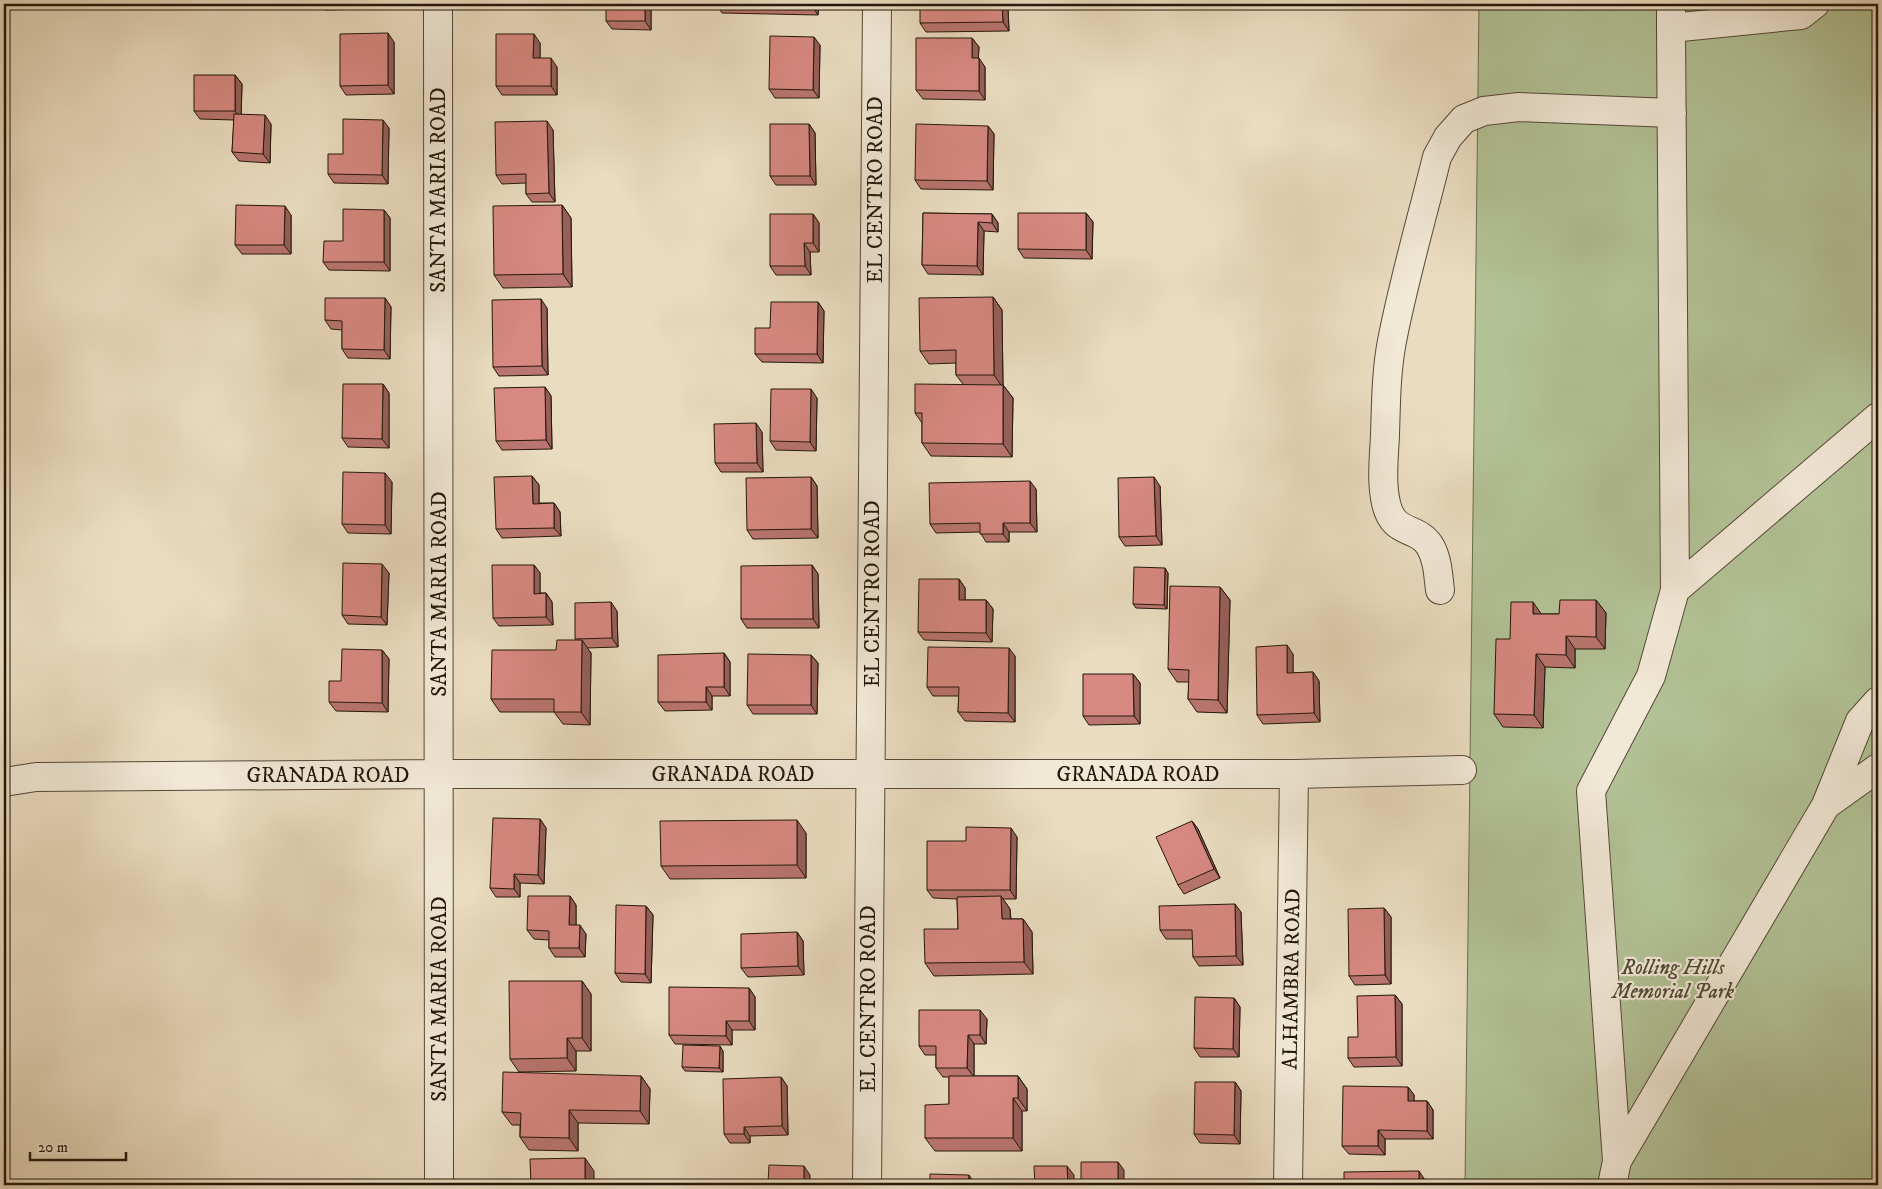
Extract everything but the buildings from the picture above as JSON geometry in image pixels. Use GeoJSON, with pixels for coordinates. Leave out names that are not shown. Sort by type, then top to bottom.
{"type":"FeatureCollection","features":[{"type":"Feature","properties":{"kind":"street","name":"SANTA MARIA ROAD"},"geometry":{"type":"LineString","coordinates":[[438,4],[439,1185]]}},
{"type":"Feature","properties":{"kind":"street","name":"EL CENTRO ROAD"},"geometry":{"type":"LineString","coordinates":[[867,1185],[877,4]]}},
{"type":"Feature","properties":{"kind":"street"},"geometry":{"type":"LineString","coordinates":[[1614,1173],[1591,791],[1651,676],[1675,590],[1671,16],[1801,15],[1815,4]]}},
{"type":"Feature","properties":{"kind":"street"},"geometry":{"type":"LineString","coordinates":[[1440,590],[1437,564],[1429,546],[1421,537],[1398,526],[1389,514],[1386,501],[1384,458],[1386,395],[1392,342],[1437,157],[1448,136],[1464,119],[1484,111],[1519,107],[1672,114]]}},
{"type":"Feature","properties":{"kind":"street"},"geometry":{"type":"LineString","coordinates":[[1675,590],[1878,417]]}},
{"type":"Feature","properties":{"kind":"street"},"geometry":{"type":"LineString","coordinates":[[1614,1173],[1826,805],[1860,721],[1878,701]]}},
{"type":"Feature","properties":{"kind":"street"},"geometry":{"type":"LineString","coordinates":[[1826,805],[1878,768]]}},
{"type":"Feature","properties":{"kind":"street","name":"GRANADA ROAD"},"geometry":{"type":"LineString","coordinates":[[4,782],[36,778],[439,774],[1294,774],[1462,770]]}},
{"type":"Feature","properties":{"kind":"street","name":"ALHAMBRA ROAD"},"geometry":{"type":"LineString","coordinates":[[1288,1185],[1294,774]]}},
{"type":"Feature","properties":{"kind":"green space","name":"Rolling Hills Memorial Park"},"geometry":{"type":"Polygon","coordinates":[[[1479,4],[1878,4],[1878,1185],[1465,1185],[1479,4]]]}}]}
